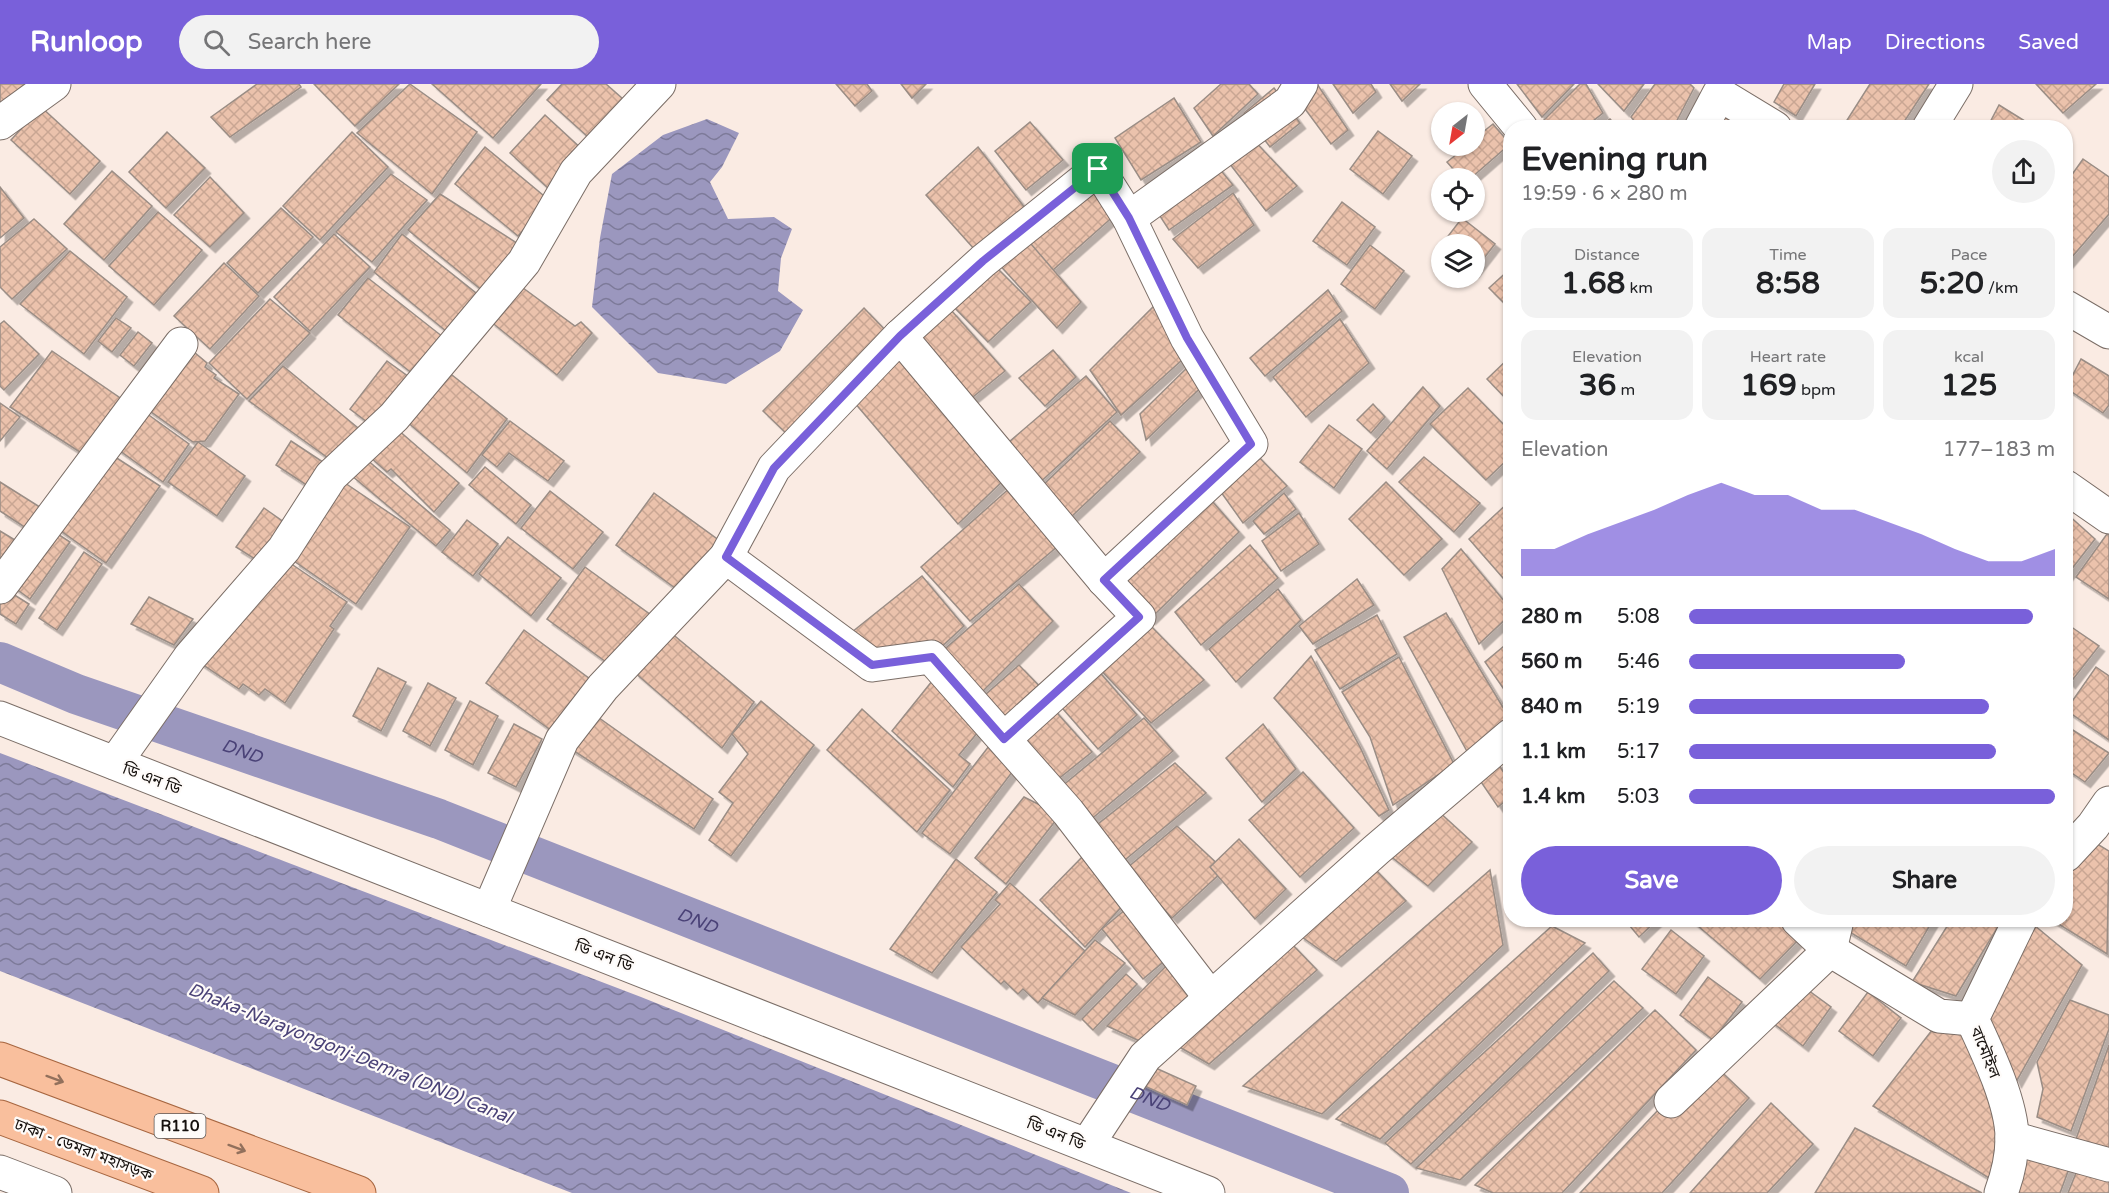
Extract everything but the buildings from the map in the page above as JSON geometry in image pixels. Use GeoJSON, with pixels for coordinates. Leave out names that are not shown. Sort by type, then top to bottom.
{"type":"FeatureCollection","features":[{"type":"Feature","properties":{"kind":"main road","name":"R110"},"geometry":{"type":"LineString","coordinates":[[0,1059],[359,1193]]}},
{"type":"Feature","properties":{"kind":"main road","name":"ঢাকা - ডেমরা মহাসড়ক"},"geometry":{"type":"LineString","coordinates":[[0,1117],[202,1193]]}},
{"type":"Feature","properties":{"kind":"street"},"geometry":{"type":"LineString","coordinates":[[0,123],[54,84]]}},
{"type":"Feature","properties":{"kind":"street"},"geometry":{"type":"LineString","coordinates":[[115,763],[190,657],[284,549],[331,476],[394,417],[524,262],[576,172],[659,84]]}},
{"type":"Feature","properties":{"kind":"street"},"geometry":{"type":"LineString","coordinates":[[1129,218],[1290,102],[1301,84]]}},
{"type":"Feature","properties":{"kind":"street"},"geometry":{"type":"LineString","coordinates":[[1485,84],[1514,120]]}},
{"type":"Feature","properties":{"kind":"street"},"geometry":{"type":"LineString","coordinates":[[1934,120],[1956,84]]}},
{"type":"Feature","properties":{"kind":"street"},"geometry":{"type":"LineString","coordinates":[[1705,120],[1719,94],[1762,120]]}},
{"type":"Feature","properties":{"kind":"street"},"geometry":{"type":"LineString","coordinates":[[489,910],[562,740],[603,687],[726,557],[774,468],[900,336],[983,261],[1098,169],[1129,218],[1187,338],[1251,444],[1104,580]]}},
{"type":"Feature","properties":{"kind":"street"},"geometry":{"type":"LineString","coordinates":[[2073,311],[2109,332]]}},
{"type":"Feature","properties":{"kind":"street"},"geometry":{"type":"LineString","coordinates":[[900,336],[1104,580],[1139,617],[1004,739]]}},
{"type":"Feature","properties":{"kind":"street"},"geometry":{"type":"LineString","coordinates":[[0,587],[181,345]]}},
{"type":"Feature","properties":{"kind":"street"},"geometry":{"type":"LineString","coordinates":[[2073,492],[2109,517]]}},
{"type":"Feature","properties":{"kind":"street"},"geometry":{"type":"LineString","coordinates":[[726,557],[872,665],[932,657],[1068,812],[1210,997]]}},
{"type":"Feature","properties":{"kind":"street","name":"ডি এন ডি"},"geometry":{"type":"LineString","coordinates":[[0,718],[1208,1193]]}},
{"type":"Feature","properties":{"kind":"street"},"geometry":{"type":"LineString","coordinates":[[1087,1145],[1137,1065],[1210,997],[1503,742]]}},
{"type":"Feature","properties":{"kind":"street"},"geometry":{"type":"LineString","coordinates":[[2073,849],[2104,822]]}},
{"type":"Feature","properties":{"kind":"street"},"geometry":{"type":"LineString","coordinates":[[1814,927],[1833,935],[1939,1016],[1972,1019]]}},
{"type":"Feature","properties":{"kind":"street","name":"বামৌইল"},"geometry":{"type":"LineString","coordinates":[[2001,1193],[2006,1179],[2012,1138],[2002,1094],[1972,1019],[2017,927]]}},
{"type":"Feature","properties":{"kind":"street"},"geometry":{"type":"LineString","coordinates":[[1671,1101],[1833,935]]}},
{"type":"Feature","properties":{"kind":"street"},"geometry":{"type":"LineString","coordinates":[[2012,1138],[2109,1165]]}},
{"type":"Feature","properties":{"kind":"street"},"geometry":{"type":"LineString","coordinates":[[0,1172],[55,1193]]}},
{"type":"Feature","properties":{"kind":"water"},"geometry":{"type":"Polygon","coordinates":[[[707,119],[739,133],[722,167],[710,182],[728,219],[774,217],[792,229],[781,258],[778,291],[803,310],[780,351],[726,384],[658,373],[592,307],[600,238],[612,174],[663,135],[707,119]]]}},
{"type":"Feature","properties":{"kind":"water","name":"Dhaka-Narayongonj-Demra (DND) Canal"},"geometry":{"type":"Polygon","coordinates":[[[0,753],[641,997],[1131,1193],[572,1193],[0,971],[0,753]]]}},
{"type":"Feature","properties":{"kind":"waterway","name":"DND"},"geometry":{"type":"LineString","coordinates":[[0,662],[76,694],[439,819],[1389,1193]]}},
{"type":"Feature","properties":{"kind":"route"},"geometry":{"type":"LineString","coordinates":[[1098,169],[1129,218],[1187,338],[1251,444],[1152,533],[1104,580],[1139,617],[1004,739],[932,657],[872,665],[726,557],[774,468],[900,336],[983,261],[1098,169]]}}]}
